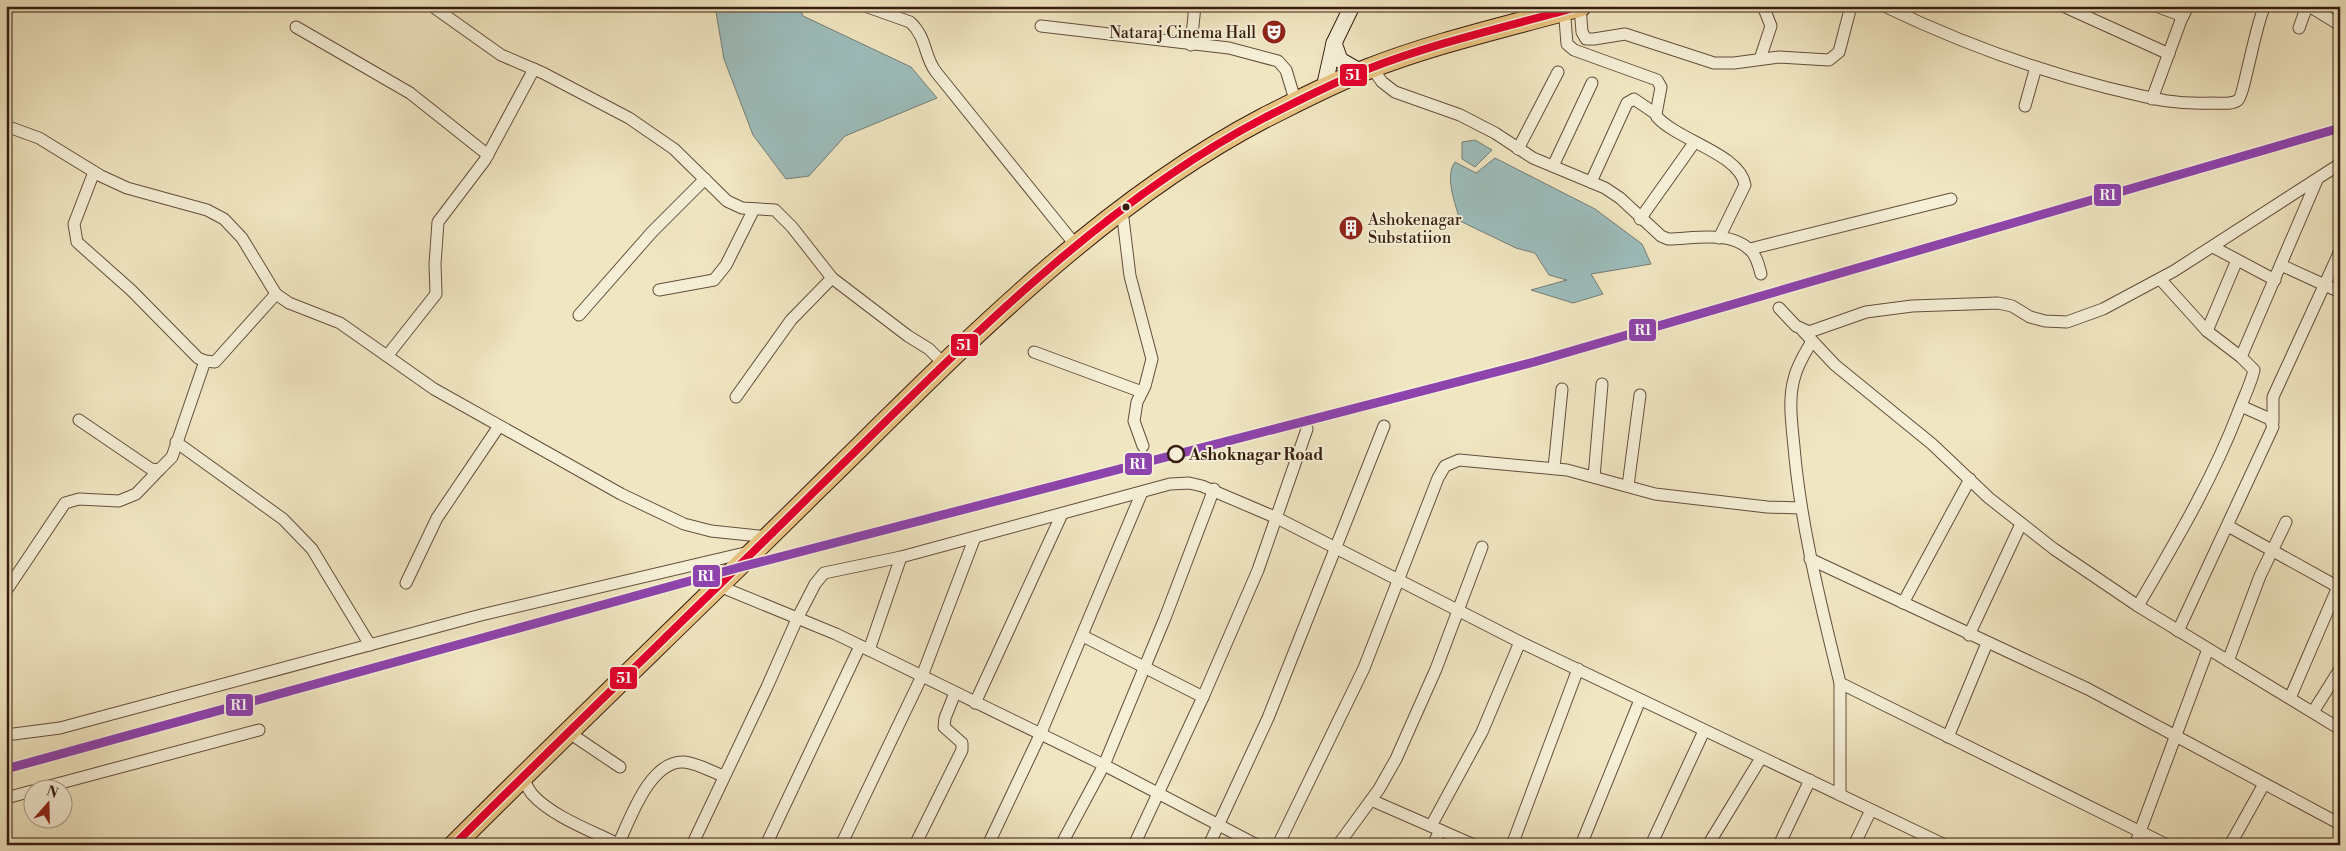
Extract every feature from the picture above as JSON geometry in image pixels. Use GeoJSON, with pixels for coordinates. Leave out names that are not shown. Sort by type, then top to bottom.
{"type":"FeatureCollection","features":[{"type":"Feature","properties":{"kind":"highway"},"geometry":{"type":"LineString","coordinates":[[454,845],[944,364],[1122,210],[1214,148],[1324,88],[1367,70],[1454,40],[1573,8]]}},
{"type":"Feature","properties":{"kind":"main road"},"geometry":{"type":"LineString","coordinates":[[1324,88],[1334,43],[1352,6]]}},
{"type":"Feature","properties":{"kind":"main road"},"geometry":{"type":"LineString","coordinates":[[1334,43],[1340,60],[1367,70]]}},
{"type":"Feature","properties":{"kind":"street"},"geometry":{"type":"LineString","coordinates":[[432,6],[501,55],[534,69],[629,118],[674,150],[727,201],[742,208],[754,210],[767,208],[775,210],[792,227],[832,278],[908,336],[930,349],[944,364]]}},
{"type":"Feature","properties":{"kind":"street"},"geometry":{"type":"LineString","coordinates":[[865,6],[910,22],[914,26],[921,34],[934,70],[1077,247]]}},
{"type":"Feature","properties":{"kind":"street"},"geometry":{"type":"LineString","coordinates":[[1191,45],[1195,6]]}},
{"type":"Feature","properties":{"kind":"street"},"geometry":{"type":"LineString","coordinates":[[1760,59],[1772,26],[1763,6]]}},
{"type":"Feature","properties":{"kind":"street"},"geometry":{"type":"LineString","coordinates":[[1573,8],[1586,39],[1594,40],[1625,34],[1714,63],[1734,63],[1779,57],[1829,60],[1835,57],[1851,6]]}},
{"type":"Feature","properties":{"kind":"street"},"geometry":{"type":"LineString","coordinates":[[1884,6],[1950,37],[2062,76],[2152,100],[2178,104],[2236,102],[2242,92],[2261,8]]}},
{"type":"Feature","properties":{"kind":"street"},"geometry":{"type":"LineString","coordinates":[[2064,6],[2169,54]]}},
{"type":"Feature","properties":{"kind":"street"},"geometry":{"type":"LineString","coordinates":[[2152,100],[2186,11],[2156,6]]}},
{"type":"Feature","properties":{"kind":"street"},"geometry":{"type":"LineString","coordinates":[[2299,28],[2308,6],[2340,25]]}},
{"type":"Feature","properties":{"kind":"street"},"geometry":{"type":"LineString","coordinates":[[1573,8],[1567,44],[1574,50],[1657,80],[1660,87],[1656,114]]}},
{"type":"Feature","properties":{"kind":"street"},"geometry":{"type":"LineString","coordinates":[[1041,26],[1229,48],[1281,63],[1286,70],[1296,102]]}},
{"type":"Feature","properties":{"kind":"street"},"geometry":{"type":"LineString","coordinates":[[296,27],[410,94],[488,155]]}},
{"type":"Feature","properties":{"kind":"street"},"geometry":{"type":"LineString","coordinates":[[2025,106],[2036,67]]}},
{"type":"Feature","properties":{"kind":"street"},"geometry":{"type":"LineString","coordinates":[[387,356],[436,294],[435,264],[438,222],[488,155],[534,69]]}},
{"type":"Feature","properties":{"kind":"street"},"geometry":{"type":"LineString","coordinates":[[1367,70],[1395,92],[1460,115],[1495,133],[1533,158],[1591,182],[1620,198],[1654,231],[1668,239],[1720,238],[1740,243],[1750,249],[1761,274]]}},
{"type":"Feature","properties":{"kind":"street"},"geometry":{"type":"LineString","coordinates":[[1518,149],[1558,72]]}},
{"type":"Feature","properties":{"kind":"street"},"geometry":{"type":"LineString","coordinates":[[1553,166],[1592,83]]}},
{"type":"Feature","properties":{"kind":"street"},"geometry":{"type":"LineString","coordinates":[[1591,182],[1626,103],[1634,99],[1656,114],[1660,120],[1694,143],[1729,161],[1743,176],[1744,185],[1720,238]]}},
{"type":"Feature","properties":{"kind":"street"},"geometry":{"type":"LineString","coordinates":[[6,126],[39,138],[94,172],[127,188],[207,210],[224,219],[242,238],[276,294],[289,303],[340,323],[434,389],[621,494],[684,524],[711,531],[768,537]]}},
{"type":"Feature","properties":{"kind":"street"},"geometry":{"type":"LineString","coordinates":[[1640,218],[1694,143]]}},
{"type":"Feature","properties":{"kind":"street"},"geometry":{"type":"LineString","coordinates":[[1803,331],[1816,331],[1866,312],[1912,306],[1998,303],[2012,306],[2030,317],[2045,321],[2067,322],[2103,309],[2160,279],[2213,247],[2340,164]]}},
{"type":"Feature","properties":{"kind":"street"},"geometry":{"type":"LineString","coordinates":[[94,172],[74,224],[77,242],[131,290],[198,358],[215,362],[276,294]]}},
{"type":"Feature","properties":{"kind":"street"},"geometry":{"type":"LineString","coordinates":[[579,315],[652,232],[705,179]]}},
{"type":"Feature","properties":{"kind":"street"},"geometry":{"type":"LineString","coordinates":[[2241,356],[2317,180]]}},
{"type":"Feature","properties":{"kind":"street"},"geometry":{"type":"LineString","coordinates":[[1750,249],[1951,199]]}},
{"type":"Feature","properties":{"kind":"street"},"geometry":{"type":"LineString","coordinates":[[659,290],[714,280],[726,265],[754,210]]}},
{"type":"Feature","properties":{"kind":"street"},"geometry":{"type":"LineString","coordinates":[[1122,210],[1130,276],[1152,359],[1137,402],[1134,421],[1143,446]]}},
{"type":"Feature","properties":{"kind":"street"},"geometry":{"type":"LineString","coordinates":[[2213,247],[2275,280]]}},
{"type":"Feature","properties":{"kind":"street"},"geometry":{"type":"LineString","coordinates":[[2178,631],[2270,432],[2273,422],[2273,397],[2340,251]]}},
{"type":"Feature","properties":{"kind":"street"},"geometry":{"type":"LineString","coordinates":[[2206,331],[2237,260]]}},
{"type":"Feature","properties":{"kind":"street"},"geometry":{"type":"LineString","coordinates":[[2281,265],[2340,292]]}},
{"type":"Feature","properties":{"kind":"street"},"geometry":{"type":"LineString","coordinates":[[736,397],[791,320],[832,278]]}},
{"type":"Feature","properties":{"kind":"street"},"geometry":{"type":"LineString","coordinates":[[2138,606],[2221,454],[2254,370],[2241,356],[2206,331],[2160,279]]}},
{"type":"Feature","properties":{"kind":"street"},"geometry":{"type":"LineString","coordinates":[[1779,308],[1835,365],[1932,444],[2021,524],[2092,577],[2340,729]]}},
{"type":"Feature","properties":{"kind":"street"},"geometry":{"type":"LineString","coordinates":[[1812,341],[1798,366],[1792,390],[1793,429],[1800,508],[1810,559],[1840,683],[1840,795]]}},
{"type":"Feature","properties":{"kind":"street"},"geometry":{"type":"LineString","coordinates":[[1034,352],[1142,392]]}},
{"type":"Feature","properties":{"kind":"street"},"geometry":{"type":"LineString","coordinates":[[6,591],[65,503],[79,499],[119,501],[136,494],[172,457],[205,361]]}},
{"type":"Feature","properties":{"kind":"street"},"geometry":{"type":"LineString","coordinates":[[1594,477],[1602,384]]}},
{"type":"Feature","properties":{"kind":"street"},"geometry":{"type":"LineString","coordinates":[[1554,468],[1562,390]]}},
{"type":"Feature","properties":{"kind":"street"},"geometry":{"type":"LineString","coordinates":[[1628,486],[1640,395]]}},
{"type":"Feature","properties":{"kind":"street"},"geometry":{"type":"LineString","coordinates":[[2241,406],[2273,422]]}},
{"type":"Feature","properties":{"kind":"street"},"geometry":{"type":"LineString","coordinates":[[79,420],[151,469],[160,470]]}},
{"type":"Feature","properties":{"kind":"street"},"geometry":{"type":"LineString","coordinates":[[406,583],[437,518],[499,426]]}},
{"type":"Feature","properties":{"kind":"street"},"geometry":{"type":"LineString","coordinates":[[1209,845],[1268,718],[1384,426]]}},
{"type":"Feature","properties":{"kind":"street"},"geometry":{"type":"LineString","coordinates":[[1134,845],[1203,697],[1258,570],[1307,429]]}},
{"type":"Feature","properties":{"kind":"street"},"geometry":{"type":"LineString","coordinates":[[176,442],[282,519],[312,549],[370,645]]}},
{"type":"Feature","properties":{"kind":"street"},"geometry":{"type":"LineString","coordinates":[[1278,845],[1364,668],[1438,478],[1445,466],[1459,460],[1554,468],[1674,496],[1767,507],[1800,508]]}},
{"type":"Feature","properties":{"kind":"street"},"geometry":{"type":"LineString","coordinates":[[1903,603],[1970,479]]}},
{"type":"Feature","properties":{"kind":"street"},"geometry":{"type":"LineString","coordinates":[[692,845],[797,619],[815,584],[824,573],[901,557],[1170,484],[1189,483],[1214,489],[1277,518],[1459,609],[1520,642],[1810,780],[1928,841],[1945,845]]}},
{"type":"Feature","properties":{"kind":"street"},"geometry":{"type":"LineString","coordinates":[[1061,845],[1104,765],[1214,489]]}},
{"type":"Feature","properties":{"kind":"street"},"geometry":{"type":"LineString","coordinates":[[988,845],[1040,735],[1142,492]]}},
{"type":"Feature","properties":{"kind":"street"},"geometry":{"type":"LineString","coordinates":[[975,703],[1062,514]]}},
{"type":"Feature","properties":{"kind":"street"},"geometry":{"type":"LineString","coordinates":[[2228,661],[2260,576],[2286,522]]}},
{"type":"Feature","properties":{"kind":"street"},"geometry":{"type":"LineString","coordinates":[[1969,634],[2021,524]]}},
{"type":"Feature","properties":{"kind":"street"},"geometry":{"type":"LineString","coordinates":[[2228,526],[2339,586],[2290,698]]}},
{"type":"Feature","properties":{"kind":"street"},"geometry":{"type":"LineString","coordinates":[[841,845],[922,676],[975,537]]}},
{"type":"Feature","properties":{"kind":"street"},"geometry":{"type":"LineString","coordinates":[[1338,845],[1371,800],[1396,759],[1459,609],[1482,547]]}},
{"type":"Feature","properties":{"kind":"street"},"geometry":{"type":"LineString","coordinates":[[6,735],[60,728],[481,615],[754,551]]}},
{"type":"Feature","properties":{"kind":"street"},"geometry":{"type":"LineString","coordinates":[[766,845],[865,648],[901,557]]}},
{"type":"Feature","properties":{"kind":"street"},"geometry":{"type":"LineString","coordinates":[[1810,559],[2088,689],[2340,824]]}},
{"type":"Feature","properties":{"kind":"street"},"geometry":{"type":"LineString","coordinates":[[718,586],[865,648],[1104,765],[1257,845]]}},
{"type":"Feature","properties":{"kind":"street"},"geometry":{"type":"LineString","coordinates":[[1083,636],[1203,697]]}},
{"type":"Feature","properties":{"kind":"street"},"geometry":{"type":"LineString","coordinates":[[1433,845],[1436,828],[1482,732],[1520,642]]}},
{"type":"Feature","properties":{"kind":"street"},"geometry":{"type":"LineString","coordinates":[[1948,737],[1987,643]]}},
{"type":"Feature","properties":{"kind":"street"},"geometry":{"type":"LineString","coordinates":[[2135,845],[2142,832],[2175,734],[2208,649]]}},
{"type":"Feature","properties":{"kind":"street"},"geometry":{"type":"LineString","coordinates":[[1512,845],[1578,669]]}},
{"type":"Feature","properties":{"kind":"street"},"geometry":{"type":"LineString","coordinates":[[2312,712],[2340,669]]}},
{"type":"Feature","properties":{"kind":"street"},"geometry":{"type":"LineString","coordinates":[[1840,683],[2167,845]]}},
{"type":"Feature","properties":{"kind":"street"},"geometry":{"type":"LineString","coordinates":[[915,845],[962,750],[962,743],[944,727],[945,718],[955,693]]}},
{"type":"Feature","properties":{"kind":"street"},"geometry":{"type":"LineString","coordinates":[[1581,845],[1640,700]]}},
{"type":"Feature","properties":{"kind":"street"},"geometry":{"type":"LineString","coordinates":[[72,780],[259,730]]}},
{"type":"Feature","properties":{"kind":"street"},"geometry":{"type":"LineString","coordinates":[[1651,845],[1704,731]]}},
{"type":"Feature","properties":{"kind":"street"},"geometry":{"type":"LineString","coordinates":[[568,732],[620,767]]}},
{"type":"Feature","properties":{"kind":"street"},"geometry":{"type":"LineString","coordinates":[[1708,845],[1761,758]]}},
{"type":"Feature","properties":{"kind":"street"},"geometry":{"type":"LineString","coordinates":[[522,777],[531,793],[541,802],[562,816],[618,844],[635,806],[653,777],[661,770],[669,765],[686,762],[724,776]]}},
{"type":"Feature","properties":{"kind":"street"},"geometry":{"type":"LineString","coordinates":[[1779,845],[1810,780]]}},
{"type":"Feature","properties":{"kind":"street"},"geometry":{"type":"LineString","coordinates":[[2230,845],[2264,784]]}},
{"type":"Feature","properties":{"kind":"street"},"geometry":{"type":"LineString","coordinates":[[6,798],[22,794]]}},
{"type":"Feature","properties":{"kind":"street"},"geometry":{"type":"LineString","coordinates":[[1371,800],[1474,845]]}},
{"type":"Feature","properties":{"kind":"street"},"geometry":{"type":"LineString","coordinates":[[1854,845],[1871,810]]}},
{"type":"Feature","properties":{"kind":"water"},"geometry":{"type":"Polygon","coordinates":[[[715,6],[799,6],[803,16],[911,67],[937,98],[845,136],[809,176],[786,179],[753,135],[724,59],[715,6]]]}},
{"type":"Feature","properties":{"kind":"water"},"geometry":{"type":"Polygon","coordinates":[[[1475,140],[1492,150],[1475,167],[1462,159],[1462,142],[1475,140]]]}},
{"type":"Feature","properties":{"kind":"water"},"geometry":{"type":"Polygon","coordinates":[[[1495,158],[1595,209],[1642,244],[1651,264],[1591,274],[1603,294],[1573,303],[1531,290],[1567,280],[1549,275],[1535,253],[1516,248],[1460,221],[1454,199],[1451,175],[1455,162],[1476,173],[1495,158]]]}},
{"type":"Feature","properties":{"kind":"transit line","name":"51"},"geometry":{"type":"LineString","coordinates":[[454,845],[974,336],[1028,286],[1084,239],[1142,195],[1202,154],[1264,118],[1355,74],[1447,42],[1581,6]]}},
{"type":"Feature","properties":{"kind":"transit line","name":"R1"},"geometry":{"type":"LineString","coordinates":[[6,769],[737,568],[1534,362],[2340,128]]}},
{"type":"Feature","properties":{"kind":"place","name":"Nataraj Cinema Hall"},"geometry":{"type":"Point","coordinates":[1274,32]}},
{"type":"Feature","properties":{"kind":"place","name":"Ashokenagar Substatiion"},"geometry":{"type":"Point","coordinates":[1351,228]}},
{"type":"Feature","properties":{"kind":"place","name":"Ashoknagar Road"},"geometry":{"type":"Point","coordinates":[1176,454]}}]}
